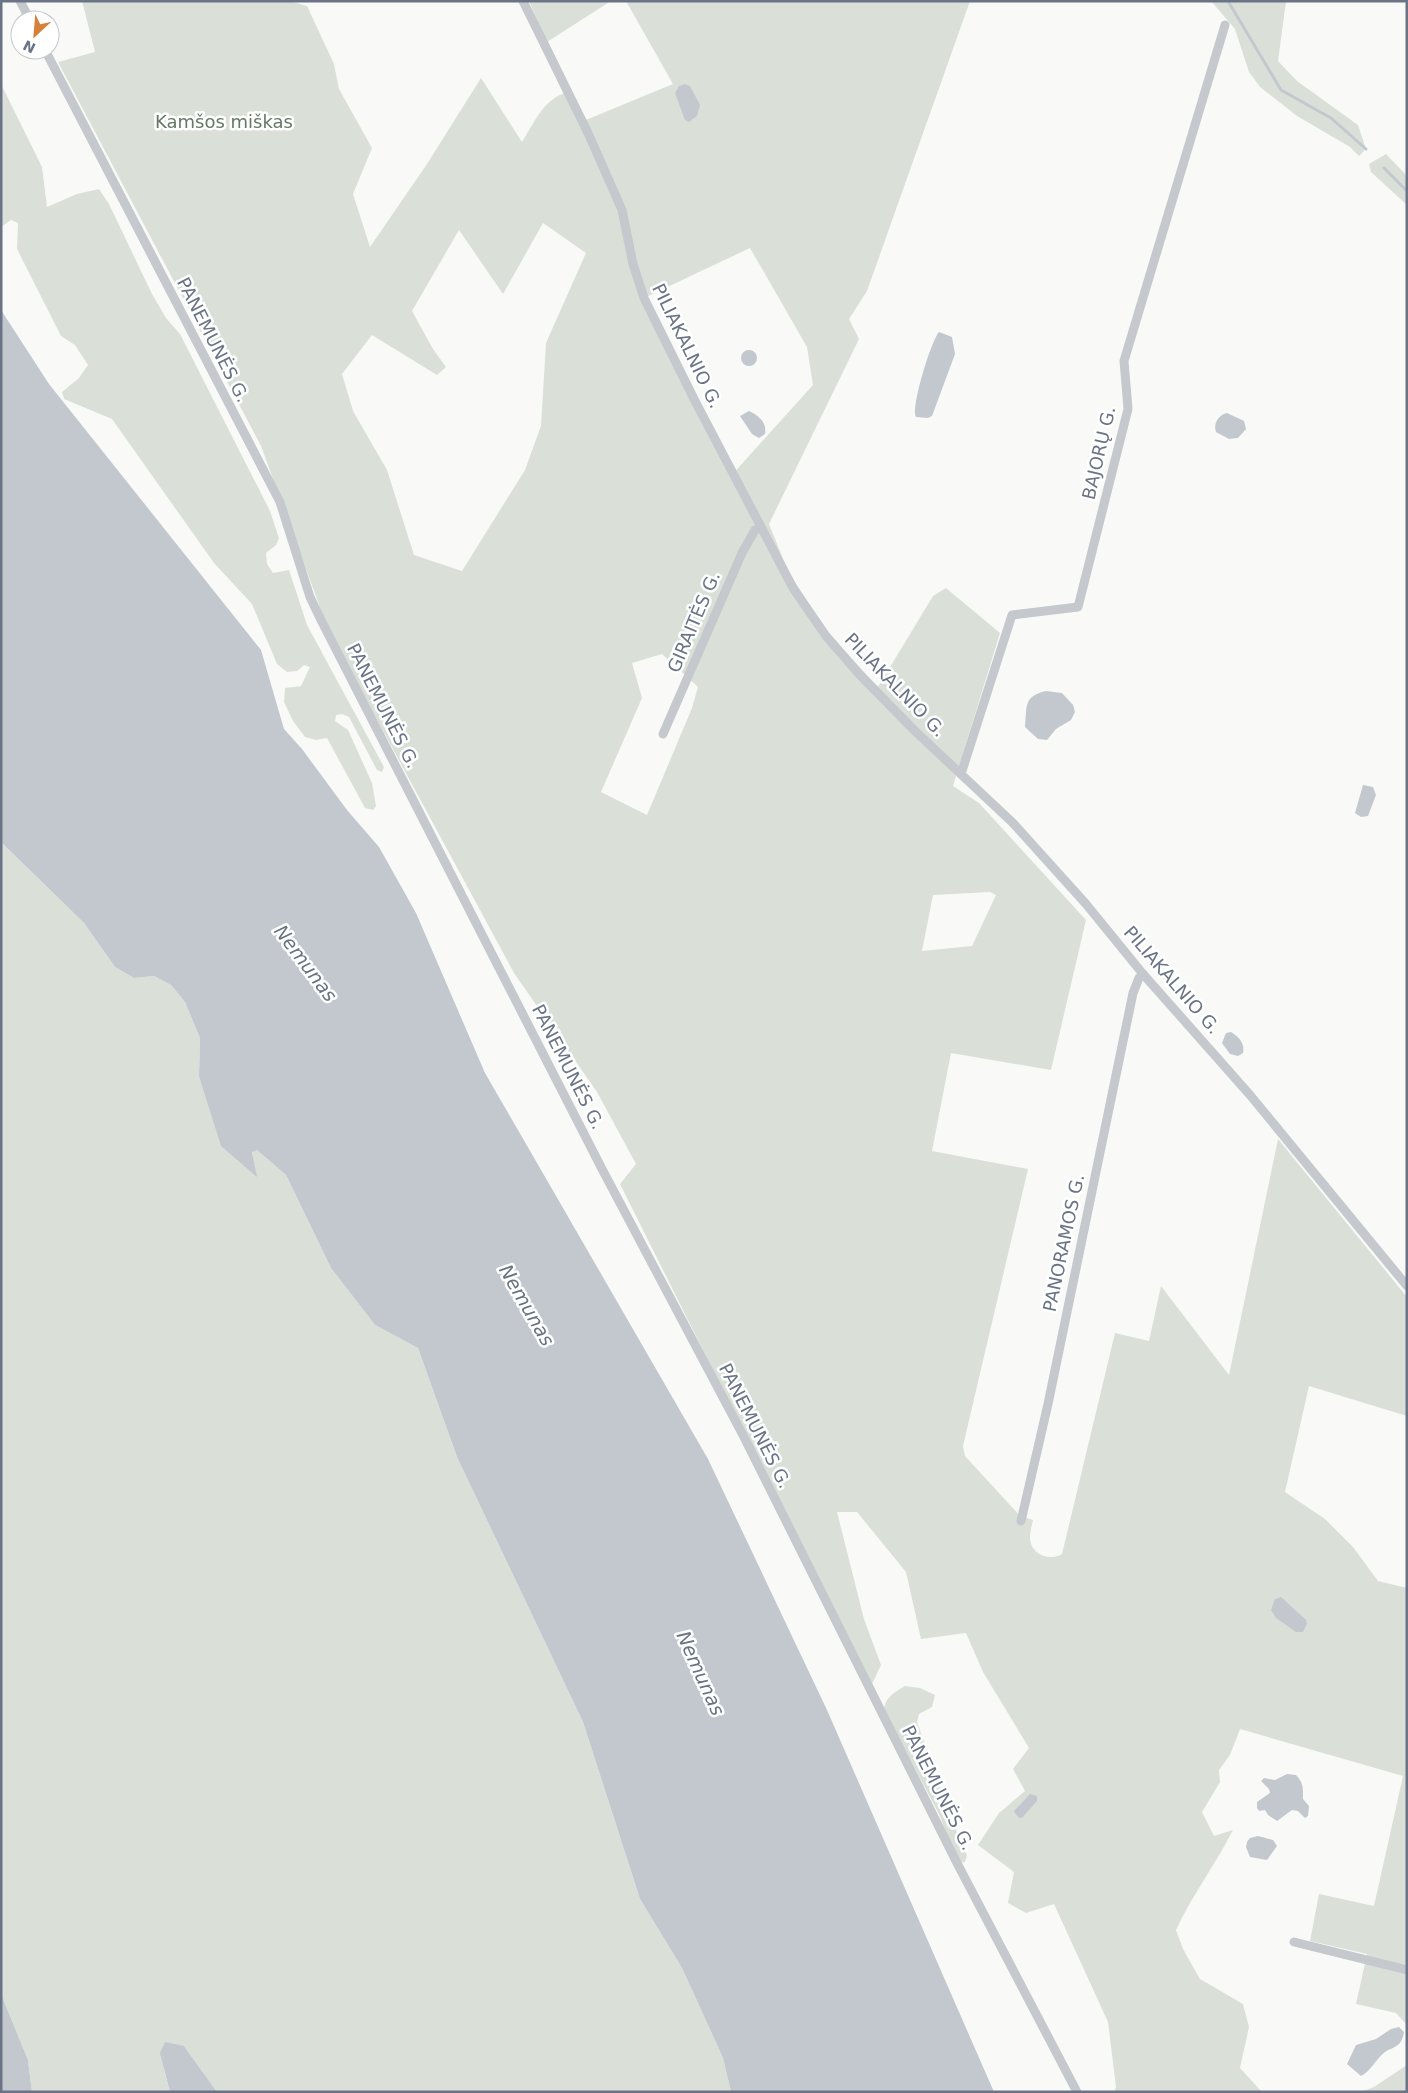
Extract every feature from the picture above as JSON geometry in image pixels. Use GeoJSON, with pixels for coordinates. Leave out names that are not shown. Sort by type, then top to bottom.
{"type":"FeatureCollection","features":[{"type":"Feature","properties":{"kind":"street","name":"PILIAKALNIO G."},"geometry":{"type":"LineString","coordinates":[[523,1],[588,132],[622,210],[644,298],[793,588],[826,636],[867,682],[1030,842],[1086,904],[1143,974],[1250,1095],[1407,1286]]}},
{"type":"Feature","properties":{"kind":"street","name":"BAJORŲ G."},"geometry":{"type":"LineString","coordinates":[[961,774],[1012,615],[1078,607],[1128,409],[1124,360],[1225,25]]}},
{"type":"Feature","properties":{"kind":"street","name":"PANEMUNĖS G."},"geometry":{"type":"LineString","coordinates":[[50,60],[280,502],[310,596],[322,622],[598,1161],[745,1439],[957,1863],[1077,2092]]}},
{"type":"Feature","properties":{"kind":"street","name":"GIRAITĖS G."},"geometry":{"type":"LineString","coordinates":[[663,734],[742,553],[755,530],[761,528]]}},
{"type":"Feature","properties":{"kind":"street","name":"PANORAMOS G."},"geometry":{"type":"LineString","coordinates":[[1021,1521],[1048,1404],[1133,993],[1143,974]]}},
{"type":"Feature","properties":{"kind":"street"},"geometry":{"type":"LineString","coordinates":[[1294,1942],[1407,1970]]}},
{"type":"Feature","properties":{"kind":"green space","name":"Kamšos miškas"},"geometry":{"type":"Polygon","coordinates":[[[82,1],[289,1],[307,6],[334,64],[339,89],[372,148],[353,194],[370,247],[427,164],[481,78],[522,142],[535,120],[557,96],[565,93],[581,122],[673,84],[626,1],[970,1],[867,291],[849,319],[859,339],[769,524],[788,571],[827,632],[878,687],[933,596],[946,588],[1000,633],[953,786],[979,803],[1086,920],[1051,1070],[951,1053],[932,1151],[1028,1169],[963,1446],[965,1456],[1020,1516],[1033,1520],[1030,1537],[1033,1548],[1046,1557],[1062,1554],[1115,1333],[1149,1341],[1161,1286],[1229,1375],[1278,1139],[1407,1297],[1407,1416],[1309,1386],[1285,1492],[1325,1519],[1353,1547],[1378,1581],[1407,1588],[1407,2025],[1396,2013],[1356,2004],[1367,1954],[1310,1941],[1319,1894],[1374,1906],[1403,1776],[1240,1729],[1230,1755],[1219,1770],[1220,1782],[1202,1812],[1214,1836],[1233,1830],[1189,1904],[1176,1930],[1183,1949],[1200,1979],[1243,2004],[1249,2027],[1240,2068],[1262,2092],[1114,2092],[1116,2087],[1108,2022],[1054,1904],[1026,1913],[1008,1903],[1014,1872],[978,1845],[999,1813],[1025,1791],[1013,1769],[1029,1748],[983,1672],[966,1633],[921,1639],[906,1572],[857,1512],[837,1512],[864,1619],[881,1665],[871,1686],[620,1184],[636,1164],[597,1092],[514,973],[328,629],[261,446],[58,62],[95,52],[82,1]],[[543,223],[503,294],[459,230],[412,311],[433,349],[446,367],[437,375],[372,335],[342,374],[353,411],[387,470],[414,555],[462,571],[525,470],[541,426],[546,343],[586,253],[543,223]],[[750,248],[644,298],[730,477],[813,385],[807,347],[750,248]],[[662,654],[632,663],[642,698],[601,792],[647,815],[692,708],[698,687],[662,654]],[[990,892],[933,895],[922,951],[972,946],[996,895],[990,892]]]}},
{"type":"Feature","properties":{"kind":"green space"},"geometry":{"type":"Polygon","coordinates":[[[529,1],[611,1],[547,42],[529,1]]]}},
{"type":"Feature","properties":{"kind":"green space"},"geometry":{"type":"Polygon","coordinates":[[[1211,1],[1286,1],[1278,61],[1297,81],[1358,125],[1366,149],[1359,156],[1350,147],[1297,116],[1260,87],[1249,72],[1235,29],[1211,1]]]}},
{"type":"Feature","properties":{"kind":"green space"},"geometry":{"type":"Polygon","coordinates":[[[1,84],[42,167],[47,207],[77,194],[99,189],[109,204],[152,294],[166,318],[180,334],[270,511],[279,538],[276,545],[266,553],[267,564],[273,573],[289,570],[307,625],[384,767],[382,772],[377,770],[349,717],[342,714],[336,715],[335,721],[348,730],[372,783],[376,806],[373,810],[365,808],[327,738],[316,740],[305,737],[293,721],[284,702],[285,688],[301,686],[310,667],[304,665],[297,671],[287,672],[277,664],[252,604],[214,563],[112,419],[64,399],[62,392],[79,378],[88,365],[75,345],[61,336],[17,249],[18,223],[11,220],[1,227],[1,84]]]}},
{"type":"Feature","properties":{"kind":"green space"},"geometry":{"type":"Polygon","coordinates":[[[1386,154],[1407,176],[1407,205],[1371,172],[1369,164],[1386,154]]]}},
{"type":"Feature","properties":{"kind":"green space"},"geometry":{"type":"Polygon","coordinates":[[[1,842],[84,923],[115,967],[134,978],[154,976],[171,985],[185,1002],[200,1038],[199,1076],[256,1176],[252,1151],[257,1150],[286,1175],[331,1268],[375,1325],[418,1348],[457,1457],[583,1722],[640,1899],[682,1968],[723,2058],[731,2092],[217,2092],[184,2046],[164,2069],[170,2092],[32,2092],[28,2060],[1,1994],[1,842]]]}},
{"type":"Feature","properties":{"kind":"green space"},"geometry":{"type":"Polygon","coordinates":[[[905,1686],[920,1688],[935,1695],[932,1707],[919,1714],[917,1722],[962,1847],[967,1855],[965,1862],[957,1863],[940,1816],[884,1710],[888,1698],[905,1686]]]}},
{"type":"Feature","properties":{"kind":"green space"},"geometry":{"type":"Polygon","coordinates":[[[1407,2065],[1407,2092],[1361,2092],[1374,2087],[1407,2065]]]}},
{"type":"Feature","properties":{"kind":"water"},"geometry":{"type":"Polygon","coordinates":[[[685,84],[690,86],[700,105],[697,116],[689,122],[685,120],[675,93],[679,86],[685,84]]]}},
{"type":"Feature","properties":{"kind":"water","name":"Nemunas"},"geometry":{"type":"Polygon","coordinates":[[[1,310],[49,384],[261,650],[284,729],[302,749],[347,810],[379,847],[416,913],[485,1073],[708,1459],[827,1710],[994,2092],[731,2092],[723,2058],[682,1968],[640,1899],[583,1722],[457,1457],[418,1348],[375,1325],[331,1268],[286,1175],[257,1150],[252,1152],[257,1177],[221,1146],[199,1076],[200,1038],[185,1002],[171,985],[154,976],[134,978],[115,967],[84,923],[1,842],[1,310]]]}},
{"type":"Feature","properties":{"kind":"water"},"geometry":{"type":"Polygon","coordinates":[[[939,332],[952,337],[955,354],[932,416],[928,418],[916,417],[916,402],[922,375],[931,348],[939,332]]]}},
{"type":"Feature","properties":{"kind":"water"},"geometry":{"type":"Polygon","coordinates":[[[749,350],[757,358],[749,366],[741,358],[749,350]]]}},
{"type":"Feature","properties":{"kind":"water"},"geometry":{"type":"Polygon","coordinates":[[[749,411],[759,417],[765,426],[765,434],[759,438],[752,434],[740,416],[749,411]]]}},
{"type":"Feature","properties":{"kind":"water"},"geometry":{"type":"Polygon","coordinates":[[[1227,413],[1244,421],[1246,429],[1238,438],[1229,439],[1216,432],[1217,420],[1227,413]]]}},
{"type":"Feature","properties":{"kind":"water"},"geometry":{"type":"Polygon","coordinates":[[[1046,691],[1062,693],[1073,705],[1075,712],[1071,720],[1056,729],[1047,740],[1038,739],[1025,727],[1026,708],[1030,699],[1046,691]]]}},
{"type":"Feature","properties":{"kind":"water"},"geometry":{"type":"Polygon","coordinates":[[[1363,785],[1373,787],[1376,795],[1368,816],[1361,817],[1355,813],[1363,785]]]}},
{"type":"Feature","properties":{"kind":"water"},"geometry":{"type":"Polygon","coordinates":[[[1231,1032],[1239,1038],[1243,1046],[1243,1053],[1238,1056],[1230,1054],[1222,1043],[1226,1033],[1231,1032]]]}},
{"type":"Feature","properties":{"kind":"water"},"geometry":{"type":"Polygon","coordinates":[[[1281,1597],[1306,1620],[1307,1624],[1303,1632],[1296,1632],[1276,1618],[1271,1610],[1275,1599],[1281,1597]]]}},
{"type":"Feature","properties":{"kind":"water"},"geometry":{"type":"Polygon","coordinates":[[[1287,1774],[1296,1775],[1302,1784],[1303,1799],[1309,1806],[1308,1816],[1305,1818],[1298,1811],[1292,1810],[1277,1821],[1268,1815],[1265,1810],[1259,1811],[1257,1808],[1257,1802],[1270,1793],[1269,1789],[1261,1781],[1264,1778],[1275,1780],[1287,1774]]]}},
{"type":"Feature","properties":{"kind":"water"},"geometry":{"type":"Polygon","coordinates":[[[1030,1794],[1037,1796],[1037,1801],[1022,1818],[1019,1818],[1014,1812],[1030,1794]]]}},
{"type":"Feature","properties":{"kind":"water"},"geometry":{"type":"Polygon","coordinates":[[[1258,1836],[1273,1840],[1277,1846],[1267,1860],[1250,1857],[1246,1847],[1250,1838],[1258,1836]]]}},
{"type":"Feature","properties":{"kind":"water"},"geometry":{"type":"Polygon","coordinates":[[[1,1994],[28,2060],[32,2092],[1,2092],[1,1994]]]}},
{"type":"Feature","properties":{"kind":"water"},"geometry":{"type":"Polygon","coordinates":[[[1399,2027],[1404,2032],[1400,2043],[1385,2052],[1365,2074],[1361,2076],[1347,2064],[1356,2045],[1376,2039],[1391,2029],[1399,2027]]]}},
{"type":"Feature","properties":{"kind":"water"},"geometry":{"type":"Polygon","coordinates":[[[165,2042],[184,2046],[217,2092],[170,2092],[160,2053],[165,2042]]]}},
{"type":"Feature","properties":{"kind":"waterway"},"geometry":{"type":"LineString","coordinates":[[1228,1],[1281,90],[1331,118],[1366,149]]}},
{"type":"Feature","properties":{"kind":"waterway"},"geometry":{"type":"LineString","coordinates":[[1384,168],[1407,191]]}}]}
